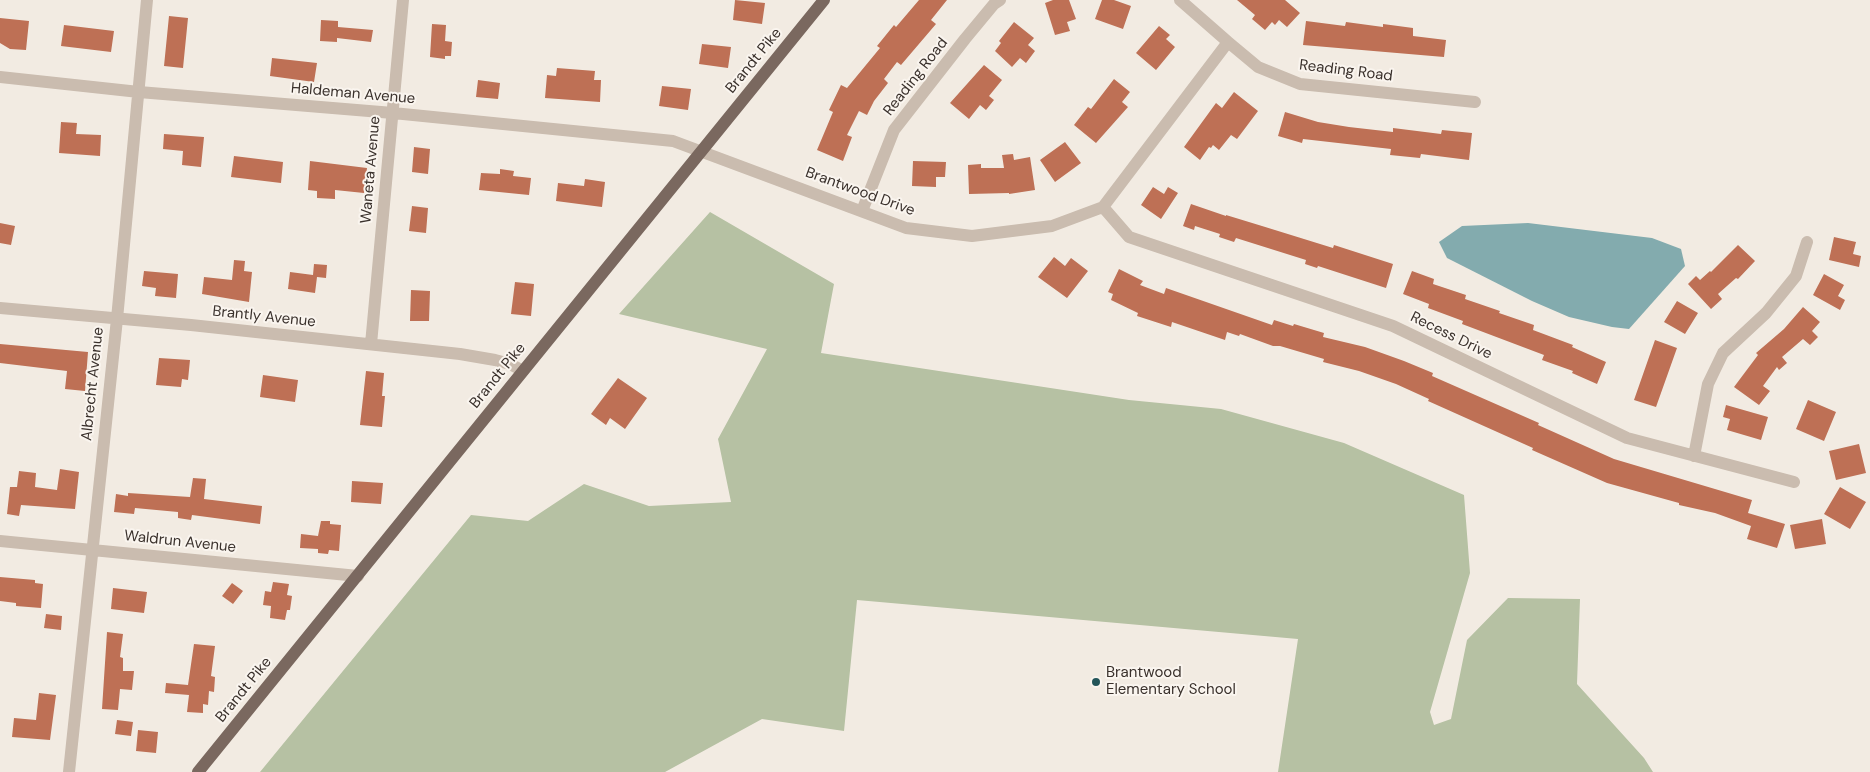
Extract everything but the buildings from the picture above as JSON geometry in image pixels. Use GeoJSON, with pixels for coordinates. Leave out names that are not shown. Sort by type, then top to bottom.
{"type":"FeatureCollection","features":[{"type":"Feature","properties":{"kind":"main road","name":"Brandt Pike"},"geometry":{"type":"LineString","coordinates":[[198,772],[824,0]]}},
{"type":"Feature","properties":{"kind":"street","name":"Albrecht Avenue"},"geometry":{"type":"LineString","coordinates":[[68,772],[117,319],[147,0]]}},
{"type":"Feature","properties":{"kind":"street","name":"Waneta Avenue"},"geometry":{"type":"LineString","coordinates":[[372,344],[403,0]]}},
{"type":"Feature","properties":{"kind":"street","name":"Reading Road"},"geometry":{"type":"LineString","coordinates":[[862,211],[894,130],[965,39],[994,4],[1000,0]]}},
{"type":"Feature","properties":{"kind":"street","name":"Reading Road"},"geometry":{"type":"LineString","coordinates":[[1180,0],[1258,67],[1300,84],[1475,102]]}},
{"type":"Feature","properties":{"kind":"street"},"geometry":{"type":"LineString","coordinates":[[1103,208],[1228,42]]}},
{"type":"Feature","properties":{"kind":"street","name":"Haldeman Avenue"},"geometry":{"type":"LineString","coordinates":[[0,77],[139,92],[393,113],[673,141],[701,151]]}},
{"type":"Feature","properties":{"kind":"street","name":"Brantwood Drive"},"geometry":{"type":"LineString","coordinates":[[701,151],[906,228],[972,236],[1052,226],[1103,208]]}},
{"type":"Feature","properties":{"kind":"street","name":"Recess Drive"},"geometry":{"type":"LineString","coordinates":[[1103,208],[1129,237],[1393,326],[1627,438],[1794,482]]}},
{"type":"Feature","properties":{"kind":"street"},"geometry":{"type":"LineString","coordinates":[[1694,456],[1708,384],[1723,353],[1766,313],[1796,276],[1807,242]]}},
{"type":"Feature","properties":{"kind":"street","name":"Brantly Avenue"},"geometry":{"type":"LineString","coordinates":[[0,308],[372,344],[495,360],[510,364],[523,371]]}},
{"type":"Feature","properties":{"kind":"street","name":"Waldrun Avenue"},"geometry":{"type":"LineString","coordinates":[[0,541],[358,576]]}},
{"type":"Feature","properties":{"kind":"green space"},"geometry":{"type":"Polygon","coordinates":[[[710,212],[834,284],[821,353],[1129,400],[1221,409],[1344,443],[1464,495],[1470,573],[1430,712],[1434,725],[1451,719],[1467,640],[1508,598],[1580,599],[1577,684],[1644,758],[1653,772],[1278,772],[1298,639],[857,600],[844,731],[762,719],[665,772],[260,772],[471,515],[528,521],[584,484],[649,506],[731,502],[718,439],[767,349],[619,314],[710,212]]]}},
{"type":"Feature","properties":{"kind":"water"},"geometry":{"type":"Polygon","coordinates":[[[1528,223],[1652,238],[1681,249],[1685,266],[1629,329],[1569,317],[1532,301],[1447,258],[1439,242],[1462,226],[1528,223]]]}},
{"type":"Feature","properties":{"kind":"place","name":"Brantwood Elementary School"},"geometry":{"type":"Point","coordinates":[1096,682]}}]}
